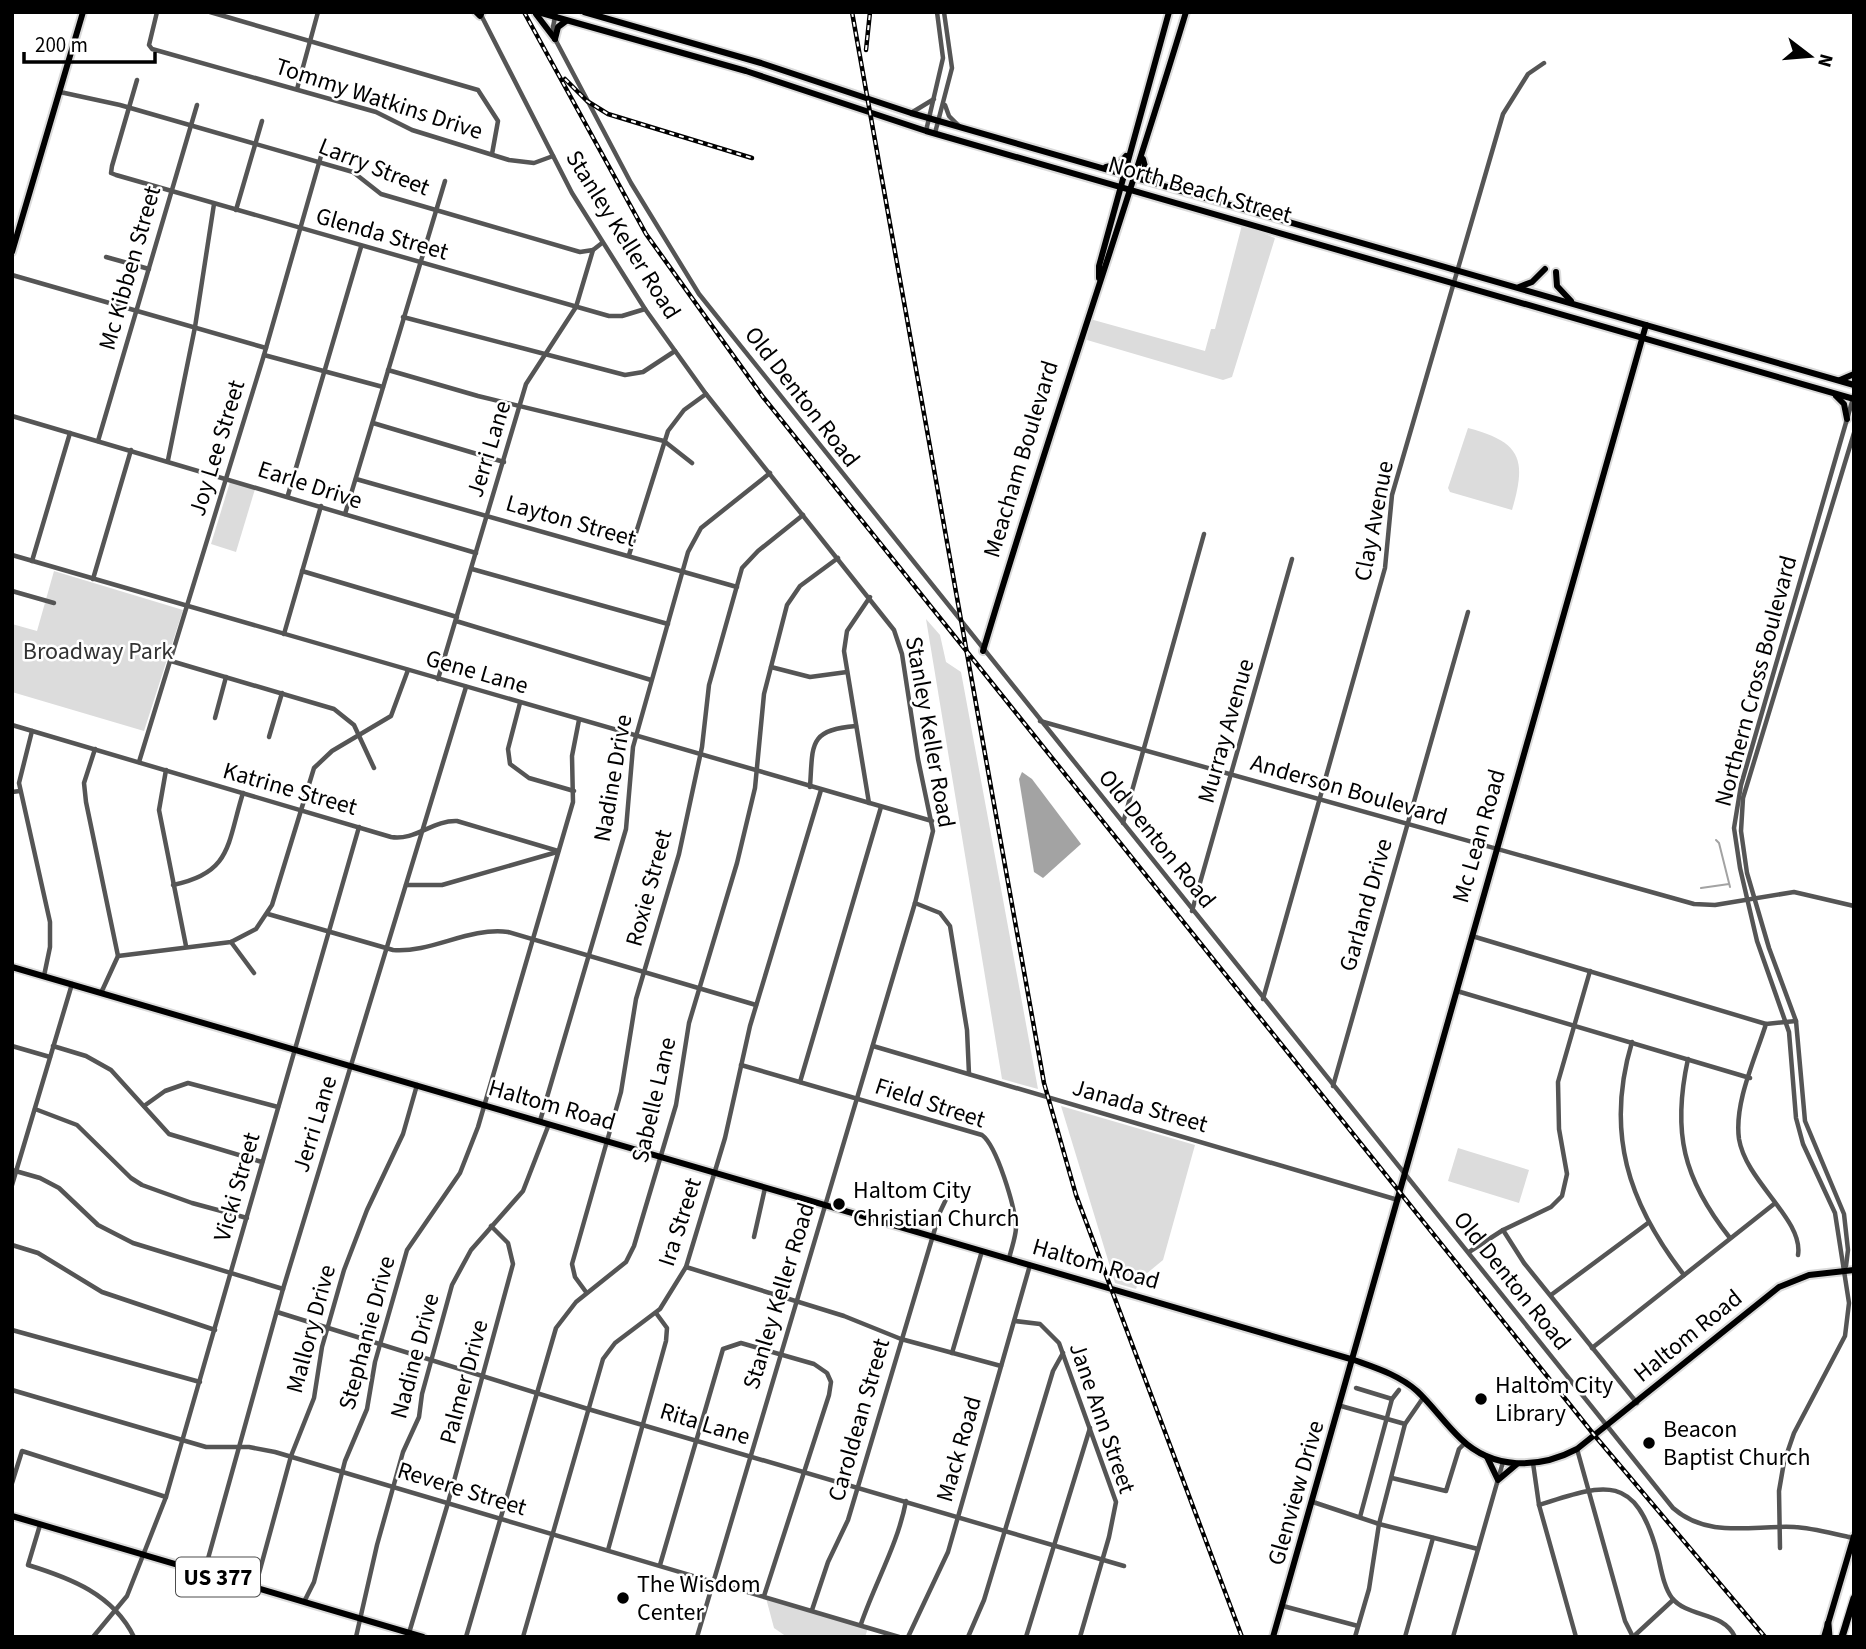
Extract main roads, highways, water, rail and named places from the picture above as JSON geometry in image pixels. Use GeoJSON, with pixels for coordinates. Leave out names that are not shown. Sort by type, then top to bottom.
{"type":"FeatureCollection","features":[{"type":"Feature","properties":{"kind":"highway"},"geometry":{"type":"LineString","coordinates":[[1842,1637],[1854,1598]]}},
{"type":"Feature","properties":{"kind":"highway"},"geometry":{"type":"LineString","coordinates":[[1826,1637],[1828,1624]]}},
{"type":"Feature","properties":{"kind":"main road"},"geometry":{"type":"LineString","coordinates":[[12,252],[83,12]]}},
{"type":"Feature","properties":{"kind":"main road"},"geometry":{"type":"LineString","coordinates":[[536,12],[555,38],[558,27],[568,21]]}},
{"type":"Feature","properties":{"kind":"main road","name":"North Beach Street"},"geometry":{"type":"LineString","coordinates":[[536,12],[556,15],[568,21],[757,75],[926,131],[1853,398]]}},
{"type":"Feature","properties":{"kind":"main road","name":"North Beach Street"},"geometry":{"type":"LineString","coordinates":[[584,12],[761,63],[911,113],[1854,386]]}},
{"type":"Feature","properties":{"kind":"main road","name":"Meacham Boulevard"},"geometry":{"type":"LineString","coordinates":[[1099,279],[1099,266],[1119,187],[1169,12]]}},
{"type":"Feature","properties":{"kind":"main road","name":"Meacham Boulevard"},"geometry":{"type":"LineString","coordinates":[[983,651],[1099,279],[1136,177],[1186,12]]}},
{"type":"Feature","properties":{"kind":"main road"},"geometry":{"type":"LineString","coordinates":[[672,50],[675,38]]}},
{"type":"Feature","properties":{"kind":"main road"},"geometry":{"type":"LineString","coordinates":[[757,75],[761,63]]}},
{"type":"Feature","properties":{"kind":"main road"},"geometry":{"type":"LineString","coordinates":[[994,150],[998,137]]}},
{"type":"Feature","properties":{"kind":"main road"},"geometry":{"type":"LineString","coordinates":[[1027,160],[1031,147]]}},
{"type":"Feature","properties":{"kind":"main road"},"geometry":{"type":"LineString","coordinates":[[1103,168],[1119,164],[1129,152]]}},
{"type":"Feature","properties":{"kind":"main road"},"geometry":{"type":"LineString","coordinates":[[1142,156],[1149,175],[1162,184]]}},
{"type":"Feature","properties":{"kind":"main road"},"geometry":{"type":"LineString","coordinates":[[1238,220],[1242,208]]}},
{"type":"Feature","properties":{"kind":"main road"},"geometry":{"type":"LineString","coordinates":[[1518,287],[1532,282],[1545,269],[1538,293]]}},
{"type":"Feature","properties":{"kind":"main road"},"geometry":{"type":"LineString","coordinates":[[1549,296],[1556,272],[1557,286],[1572,303]]}},
{"type":"Feature","properties":{"kind":"main road","name":"Mc Lean Road"},"geometry":{"type":"LineString","coordinates":[[1354,1360],[1471,936],[1646,325]]}},
{"type":"Feature","properties":{"kind":"main road"},"geometry":{"type":"LineString","coordinates":[[1837,381],[1854,374]]}},
{"type":"Feature","properties":{"kind":"main road"},"geometry":{"type":"LineString","coordinates":[[1832,393],[1842,400],[1847,419]]}},
{"type":"Feature","properties":{"kind":"main road","name":"Haltom Road"},"geometry":{"type":"LineString","coordinates":[[12,967],[1354,1360],[1396,1377],[1423,1398],[1465,1443],[1487,1457],[1503,1462],[1533,1464],[1553,1460],[1577,1449],[1779,1287],[1809,1275],[1854,1270]]}},
{"type":"Feature","properties":{"kind":"main road","name":"Glenview Drive"},"geometry":{"type":"LineString","coordinates":[[1273,1637],[1354,1360]]}},
{"type":"Feature","properties":{"kind":"main road"},"geometry":{"type":"LineString","coordinates":[[1487,1457],[1497,1480],[1518,1464]]}},
{"type":"Feature","properties":{"kind":"main road","name":"US 377"},"geometry":{"type":"LineString","coordinates":[[12,1517],[423,1637]]}},
{"type":"Feature","properties":{"kind":"main road"},"geometry":{"type":"LineString","coordinates":[[1828,1624],[1854,1537]]}},
{"type":"Feature","properties":{"kind":"waterway"},"geometry":{"type":"LineString","coordinates":[[1716,840],[1730,887]]}},
{"type":"Feature","properties":{"kind":"waterway"},"geometry":{"type":"LineString","coordinates":[[1701,888],[1729,884]]}},
{"type":"Feature","properties":{"kind":"railway"},"geometry":{"type":"LineString","coordinates":[[524,12],[646,234],[763,397],[1595,1436],[1765,1637]]}},
{"type":"Feature","properties":{"kind":"railway"},"geometry":{"type":"LineString","coordinates":[[852,12],[1044,1083],[1076,1195],[1242,1637]]}},
{"type":"Feature","properties":{"kind":"railway"},"geometry":{"type":"LineString","coordinates":[[866,50],[870,12]]}},
{"type":"Feature","properties":{"kind":"railway"},"geometry":{"type":"LineString","coordinates":[[565,79],[587,101],[608,114],[752,158]]}},
{"type":"Feature","properties":{"kind":"place","name":"Haltom City Christian Church"},"geometry":{"type":"Point","coordinates":[839,1204]}},
{"type":"Feature","properties":{"kind":"place","name":"Haltom City Library"},"geometry":{"type":"Point","coordinates":[1481,1399]}},
{"type":"Feature","properties":{"kind":"place","name":"Beacon Baptist Church"},"geometry":{"type":"Point","coordinates":[1649,1443]}},
{"type":"Feature","properties":{"kind":"place","name":"The Wisdom Center"},"geometry":{"type":"Point","coordinates":[623,1598]}},
{"type":"Feature","properties":{"kind":"park label","name":"Broadway Park"},"geometry":{"type":"Point","coordinates":[98,651]}}]}
